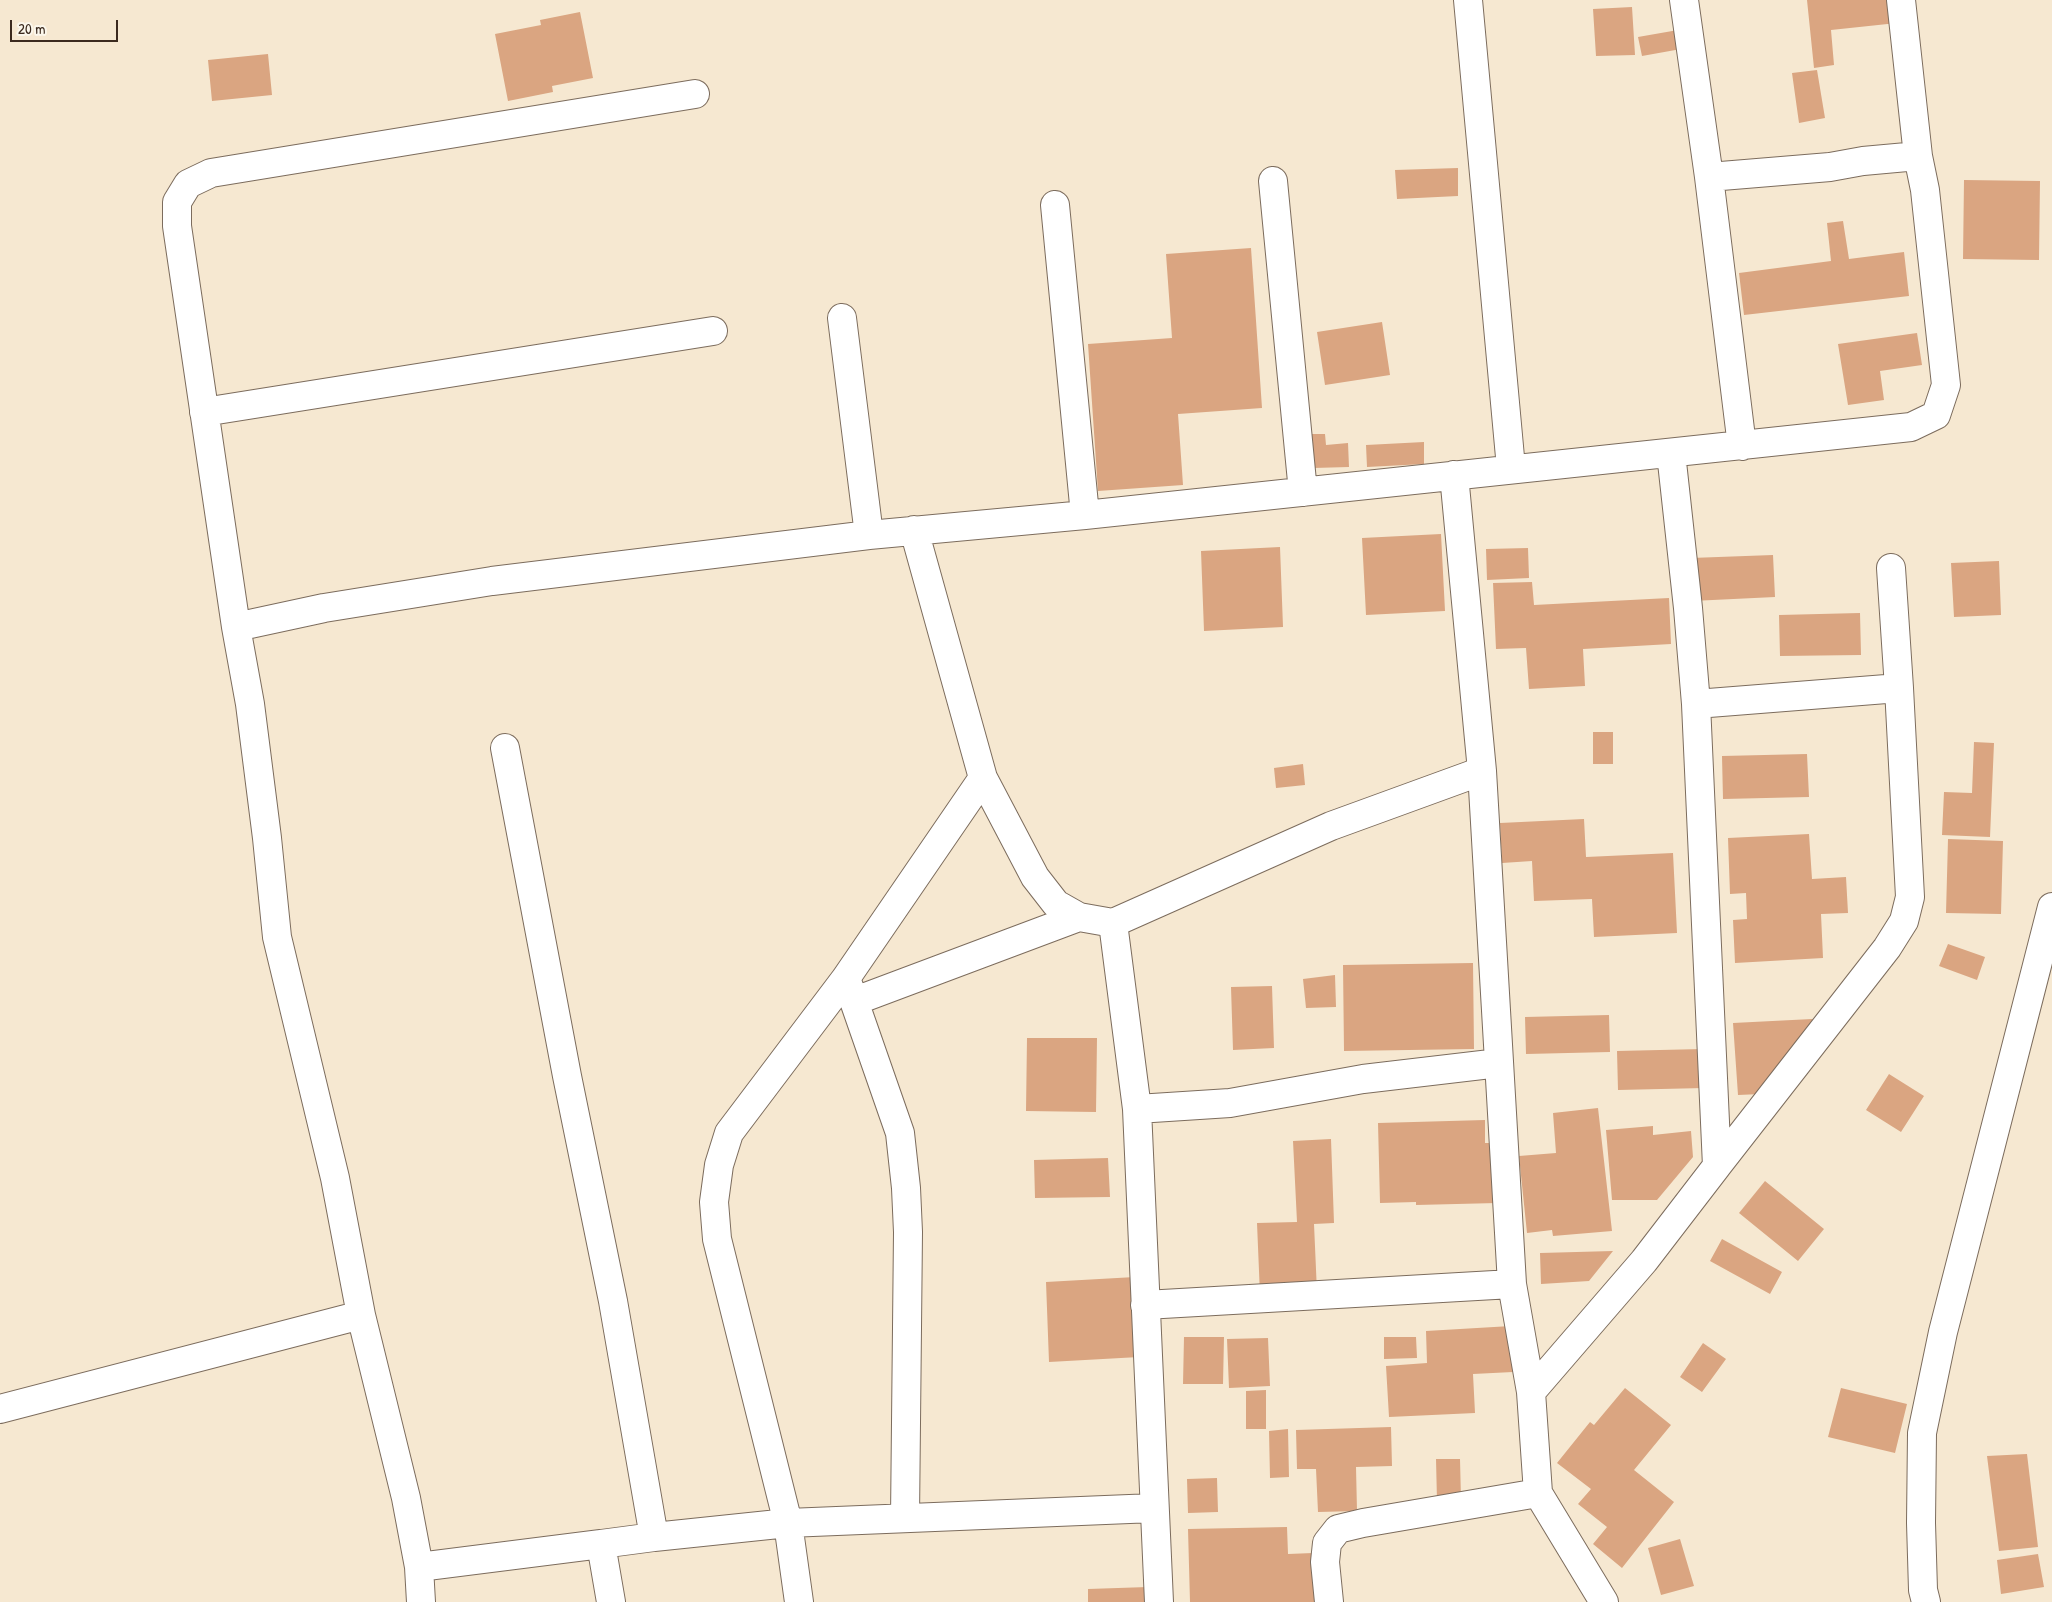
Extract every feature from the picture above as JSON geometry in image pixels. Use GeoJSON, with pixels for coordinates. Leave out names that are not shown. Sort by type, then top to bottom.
{"type":"FeatureCollection","features":[{"type":"Feature","properties":{"kind":"street"},"geometry":{"type":"LineString","coordinates":[[1468,0],[1511,468]]}},
{"type":"Feature","properties":{"kind":"street"},"geometry":{"type":"LineString","coordinates":[[1684,0],[1709,177],[1742,446]]}},
{"type":"Feature","properties":{"kind":"street"},"geometry":{"type":"LineString","coordinates":[[236,627],[324,608],[492,581],[869,534],[1085,515],[1511,468],[1742,446],[1911,427],[1936,415],[1946,385],[1925,190],[1918,156],[1900,0]]}},
{"type":"Feature","properties":{"kind":"street"},"geometry":{"type":"LineString","coordinates":[[422,1602],[419,1567],[406,1498],[361,1315],[335,1178],[277,937],[267,838],[253,733],[176,226],[176,202],[188,184],[211,173],[695,94]]}},
{"type":"Feature","properties":{"kind":"street"},"geometry":{"type":"LineString","coordinates":[[1709,177],[1830,167],[1863,161],[1918,156]]}},
{"type":"Feature","properties":{"kind":"street"},"geometry":{"type":"LineString","coordinates":[[1273,182],[1303,492]]}},
{"type":"Feature","properties":{"kind":"street"},"geometry":{"type":"LineString","coordinates":[[1055,205],[1085,515]]}},
{"type":"Feature","properties":{"kind":"street"},"geometry":{"type":"LineString","coordinates":[[842,318],[869,534]]}},
{"type":"Feature","properties":{"kind":"street"},"geometry":{"type":"LineString","coordinates":[[204,412],[713,331]]}},
{"type":"Feature","properties":{"kind":"street"},"geometry":{"type":"LineString","coordinates":[[1671,453],[1688,608],[1696,704],[1717,1166]]}},
{"type":"Feature","properties":{"kind":"street"},"geometry":{"type":"LineString","coordinates":[[1454,475],[1482,771],[1512,1284],[1531,1392],[1538,1492],[1604,1602]]}},
{"type":"Feature","properties":{"kind":"street"},"geometry":{"type":"LineString","coordinates":[[914,530],[983,778],[1035,877],[1056,904],[1079,917],[1113,923],[1331,826],[1482,771]]}},
{"type":"Feature","properties":{"kind":"street"},"geometry":{"type":"LineString","coordinates":[[1531,1392],[1644,1262],[1887,948],[1904,921],[1910,896],[1891,568]]}},
{"type":"Feature","properties":{"kind":"street"},"geometry":{"type":"LineString","coordinates":[[1696,704],[1899,688]]}},
{"type":"Feature","properties":{"kind":"street"},"geometry":{"type":"LineString","coordinates":[[505,748],[567,1076],[613,1301],[654,1536]]}},
{"type":"Feature","properties":{"kind":"street"},"geometry":{"type":"LineString","coordinates":[[799,1602],[788,1523],[717,1239],[714,1202],[719,1165],[729,1134],[850,989],[983,778]]}},
{"type":"Feature","properties":{"kind":"street"},"geometry":{"type":"LineString","coordinates":[[1926,1602],[1923,1590],[1921,1523],[1922,1433],[1943,1332],[2052,907]]}},
{"type":"Feature","properties":{"kind":"street"},"geometry":{"type":"LineString","coordinates":[[850,989],[1079,917]]}},
{"type":"Feature","properties":{"kind":"street"},"geometry":{"type":"LineString","coordinates":[[1113,923],[1137,1109],[1159,1602]]}},
{"type":"Feature","properties":{"kind":"street"},"geometry":{"type":"LineString","coordinates":[[850,989],[900,1134],[905,1179],[908,1242],[905,1518]]}},
{"type":"Feature","properties":{"kind":"street"},"geometry":{"type":"LineString","coordinates":[[1137,1109],[1230,1103],[1363,1079],[1499,1063]]}},
{"type":"Feature","properties":{"kind":"street"},"geometry":{"type":"LineString","coordinates":[[1145,1305],[1512,1284]]}},
{"type":"Feature","properties":{"kind":"street"},"geometry":{"type":"LineString","coordinates":[[0,1409],[361,1315]]}},
{"type":"Feature","properties":{"kind":"street"},"geometry":{"type":"LineString","coordinates":[[1329,1602],[1325,1562],[1327,1543],[1338,1529],[1538,1492]]}},
{"type":"Feature","properties":{"kind":"street"},"geometry":{"type":"LineString","coordinates":[[419,1567],[654,1536],[788,1523],[1154,1508]]}},
{"type":"Feature","properties":{"kind":"street"},"geometry":{"type":"LineString","coordinates":[[601,1544],[611,1602]]}},
{"type":"Feature","properties":{"kind":"building"},"geometry":{"type":"Polygon","coordinates":[[[1807,0],[1895,0],[1897,23],[1831,30],[1834,65],[1814,68],[1807,0]]]}},
{"type":"Feature","properties":{"kind":"building"},"geometry":{"type":"Polygon","coordinates":[[[1632,7],[1635,55],[1596,56],[1593,9],[1632,7]]]}},
{"type":"Feature","properties":{"kind":"building"},"geometry":{"type":"Polygon","coordinates":[[[580,12],[593,78],[552,86],[553,92],[508,101],[495,34],[541,25],[540,20],[580,12]]]}},
{"type":"Feature","properties":{"kind":"building"},"geometry":{"type":"Polygon","coordinates":[[[1678,30],[1681,49],[1642,56],[1638,37],[1678,30]]]}},
{"type":"Feature","properties":{"kind":"building"},"geometry":{"type":"Polygon","coordinates":[[[268,54],[272,95],[212,101],[208,60],[268,54]]]}},
{"type":"Feature","properties":{"kind":"building"},"geometry":{"type":"Polygon","coordinates":[[[1817,70],[1825,118],[1799,123],[1792,73],[1817,70]]]}},
{"type":"Feature","properties":{"kind":"building"},"geometry":{"type":"Polygon","coordinates":[[[1458,168],[1458,196],[1397,199],[1395,170],[1458,168]]]}},
{"type":"Feature","properties":{"kind":"building"},"geometry":{"type":"Polygon","coordinates":[[[1964,180],[2040,181],[2039,260],[1963,259],[1964,180]]]}},
{"type":"Feature","properties":{"kind":"building"},"geometry":{"type":"Polygon","coordinates":[[[1843,221],[1849,259],[1904,252],[1909,296],[1744,315],[1739,273],[1831,261],[1827,223],[1843,221]]]}},
{"type":"Feature","properties":{"kind":"building"},"geometry":{"type":"Polygon","coordinates":[[[1251,248],[1262,408],[1178,414],[1183,485],[1098,491],[1088,344],[1172,338],[1166,254],[1251,248]]]}},
{"type":"Feature","properties":{"kind":"building"},"geometry":{"type":"Polygon","coordinates":[[[1382,322],[1390,375],[1325,385],[1317,332],[1382,322]]]}},
{"type":"Feature","properties":{"kind":"building"},"geometry":{"type":"Polygon","coordinates":[[[1917,333],[1922,365],[1880,371],[1884,400],[1848,405],[1838,344],[1917,333]]]}},
{"type":"Feature","properties":{"kind":"building"},"geometry":{"type":"Polygon","coordinates":[[[1312,434],[1325,434],[1326,445],[1348,443],[1349,467],[1313,468],[1312,434]]]}},
{"type":"Feature","properties":{"kind":"building"},"geometry":{"type":"Polygon","coordinates":[[[1424,442],[1424,464],[1367,467],[1366,445],[1424,442]]]}},
{"type":"Feature","properties":{"kind":"building"},"geometry":{"type":"Polygon","coordinates":[[[1441,534],[1445,611],[1366,615],[1362,538],[1441,534]]]}},
{"type":"Feature","properties":{"kind":"building"},"geometry":{"type":"Polygon","coordinates":[[[1280,547],[1283,627],[1204,631],[1201,551],[1280,547]]]}},
{"type":"Feature","properties":{"kind":"building"},"geometry":{"type":"Polygon","coordinates":[[[1528,548],[1529,578],[1487,580],[1486,549],[1528,548]]]}},
{"type":"Feature","properties":{"kind":"building"},"geometry":{"type":"Polygon","coordinates":[[[1773,555],[1775,597],[1692,601],[1691,558],[1773,555]]]}},
{"type":"Feature","properties":{"kind":"building"},"geometry":{"type":"Polygon","coordinates":[[[1999,561],[2001,615],[1954,617],[1951,563],[1999,561]]]}},
{"type":"Feature","properties":{"kind":"building"},"geometry":{"type":"Polygon","coordinates":[[[1532,582],[1534,605],[1669,598],[1671,644],[1583,649],[1585,686],[1529,689],[1526,648],[1496,649],[1493,583],[1532,582]]]}},
{"type":"Feature","properties":{"kind":"building"},"geometry":{"type":"Polygon","coordinates":[[[1860,613],[1861,655],[1780,656],[1779,615],[1860,613]]]}},
{"type":"Feature","properties":{"kind":"building"},"geometry":{"type":"Polygon","coordinates":[[[1593,732],[1613,732],[1613,764],[1593,764],[1593,732]]]}},
{"type":"Feature","properties":{"kind":"building"},"geometry":{"type":"Polygon","coordinates":[[[1974,742],[1994,743],[1990,837],[1942,835],[1944,792],[1972,793],[1974,742]]]}},
{"type":"Feature","properties":{"kind":"building"},"geometry":{"type":"Polygon","coordinates":[[[1807,754],[1809,797],[1723,799],[1722,756],[1807,754]]]}},
{"type":"Feature","properties":{"kind":"building"},"geometry":{"type":"Polygon","coordinates":[[[1303,764],[1305,785],[1276,788],[1274,768],[1303,764]]]}},
{"type":"Feature","properties":{"kind":"building"},"geometry":{"type":"Polygon","coordinates":[[[1584,819],[1586,857],[1673,853],[1677,933],[1594,937],[1592,899],[1534,901],[1532,861],[1502,863],[1500,823],[1584,819]]]}},
{"type":"Feature","properties":{"kind":"building"},"geometry":{"type":"Polygon","coordinates":[[[1809,834],[1812,879],[1846,877],[1848,913],[1821,914],[1823,958],[1735,963],[1733,920],[1747,919],[1746,893],[1730,894],[1728,838],[1809,834]]]}},
{"type":"Feature","properties":{"kind":"building"},"geometry":{"type":"Polygon","coordinates":[[[1948,839],[2003,841],[2001,914],[1946,913],[1948,839]]]}},
{"type":"Feature","properties":{"kind":"building"},"geometry":{"type":"Polygon","coordinates":[[[1948,944],[1985,957],[1977,980],[1939,966],[1948,944]]]}},
{"type":"Feature","properties":{"kind":"building"},"geometry":{"type":"Polygon","coordinates":[[[1473,963],[1474,1049],[1344,1051],[1343,965],[1473,963]]]}},
{"type":"Feature","properties":{"kind":"building"},"geometry":{"type":"Polygon","coordinates":[[[1335,975],[1336,1007],[1306,1008],[1303,979],[1335,975]]]}},
{"type":"Feature","properties":{"kind":"building"},"geometry":{"type":"Polygon","coordinates":[[[1272,986],[1274,1048],[1233,1050],[1231,987],[1272,986]]]}},
{"type":"Feature","properties":{"kind":"building"},"geometry":{"type":"Polygon","coordinates":[[[1609,1015],[1610,1052],[1526,1054],[1525,1017],[1609,1015]]]}},
{"type":"Feature","properties":{"kind":"building"},"geometry":{"type":"Polygon","coordinates":[[[1812,1019],[1816,1024],[1761,1094],[1738,1095],[1733,1023],[1812,1019]]]}},
{"type":"Feature","properties":{"kind":"building"},"geometry":{"type":"Polygon","coordinates":[[[1027,1038],[1097,1038],[1096,1112],[1026,1111],[1027,1038]]]}},
{"type":"Feature","properties":{"kind":"building"},"geometry":{"type":"Polygon","coordinates":[[[1703,1049],[1704,1088],[1618,1090],[1617,1051],[1703,1049]]]}},
{"type":"Feature","properties":{"kind":"building"},"geometry":{"type":"Polygon","coordinates":[[[1889,1074],[1924,1096],[1901,1132],[1866,1110],[1889,1074]]]}},
{"type":"Feature","properties":{"kind":"building"},"geometry":{"type":"Polygon","coordinates":[[[1598,1108],[1612,1231],[1553,1236],[1552,1230],[1527,1233],[1519,1156],[1556,1153],[1553,1113],[1598,1108]]]}},
{"type":"Feature","properties":{"kind":"building"},"geometry":{"type":"Polygon","coordinates":[[[1485,1120],[1485,1143],[1495,1143],[1497,1203],[1416,1205],[1416,1202],[1380,1203],[1378,1123],[1485,1120]]]}},
{"type":"Feature","properties":{"kind":"building"},"geometry":{"type":"Polygon","coordinates":[[[1653,1126],[1653,1135],[1691,1131],[1693,1157],[1657,1200],[1612,1200],[1606,1130],[1653,1126]]]}},
{"type":"Feature","properties":{"kind":"building"},"geometry":{"type":"Polygon","coordinates":[[[1331,1139],[1334,1223],[1314,1224],[1317,1292],[1260,1295],[1257,1223],[1297,1222],[1293,1141],[1331,1139]]]}},
{"type":"Feature","properties":{"kind":"building"},"geometry":{"type":"Polygon","coordinates":[[[1108,1158],[1110,1197],[1035,1198],[1034,1160],[1108,1158]]]}},
{"type":"Feature","properties":{"kind":"building"},"geometry":{"type":"Polygon","coordinates":[[[1765,1181],[1824,1229],[1798,1261],[1739,1213],[1765,1181]]]}},
{"type":"Feature","properties":{"kind":"building"},"geometry":{"type":"Polygon","coordinates":[[[1722,1239],[1782,1272],[1770,1294],[1710,1261],[1722,1239]]]}},
{"type":"Feature","properties":{"kind":"building"},"geometry":{"type":"Polygon","coordinates":[[[1613,1251],[1589,1281],[1541,1284],[1540,1253],[1613,1251]]]}},
{"type":"Feature","properties":{"kind":"building"},"geometry":{"type":"Polygon","coordinates":[[[1135,1277],[1139,1357],[1049,1362],[1046,1282],[1135,1277]]]}},
{"type":"Feature","properties":{"kind":"building"},"geometry":{"type":"Polygon","coordinates":[[[1511,1326],[1513,1372],[1473,1374],[1475,1413],[1389,1417],[1386,1366],[1427,1363],[1426,1331],[1511,1326]]]}},
{"type":"Feature","properties":{"kind":"building"},"geometry":{"type":"Polygon","coordinates":[[[1184,1337],[1224,1337],[1223,1384],[1183,1384],[1184,1337]]]}},
{"type":"Feature","properties":{"kind":"building"},"geometry":{"type":"Polygon","coordinates":[[[1384,1337],[1416,1337],[1417,1358],[1384,1359],[1384,1337]]]}},
{"type":"Feature","properties":{"kind":"building"},"geometry":{"type":"Polygon","coordinates":[[[1268,1338],[1270,1386],[1229,1388],[1227,1339],[1268,1338]]]}},
{"type":"Feature","properties":{"kind":"building"},"geometry":{"type":"Polygon","coordinates":[[[1703,1343],[1726,1359],[1702,1392],[1680,1377],[1703,1343]]]}},
{"type":"Feature","properties":{"kind":"building"},"geometry":{"type":"Polygon","coordinates":[[[1625,1388],[1671,1425],[1634,1470],[1674,1502],[1622,1568],[1593,1544],[1607,1527],[1578,1504],[1591,1489],[1557,1463],[1590,1422],[1594,1425],[1625,1388]]]}},
{"type":"Feature","properties":{"kind":"building"},"geometry":{"type":"Polygon","coordinates":[[[1841,1388],[1907,1404],[1895,1453],[1828,1437],[1841,1388]]]}},
{"type":"Feature","properties":{"kind":"building"},"geometry":{"type":"Polygon","coordinates":[[[1266,1390],[1266,1429],[1246,1429],[1246,1391],[1266,1390]]]}},
{"type":"Feature","properties":{"kind":"building"},"geometry":{"type":"Polygon","coordinates":[[[1391,1427],[1392,1466],[1356,1467],[1357,1511],[1318,1512],[1316,1469],[1297,1469],[1296,1430],[1391,1427]]]}},
{"type":"Feature","properties":{"kind":"building"},"geometry":{"type":"Polygon","coordinates":[[[1288,1429],[1289,1477],[1270,1478],[1269,1431],[1288,1429]]]}},
{"type":"Feature","properties":{"kind":"building"},"geometry":{"type":"Polygon","coordinates":[[[2027,1454],[2038,1547],[1999,1551],[1987,1456],[2027,1454]]]}},
{"type":"Feature","properties":{"kind":"building"},"geometry":{"type":"Polygon","coordinates":[[[1436,1459],[1460,1459],[1461,1500],[1437,1501],[1436,1459]]]}},
{"type":"Feature","properties":{"kind":"building"},"geometry":{"type":"Polygon","coordinates":[[[1217,1478],[1218,1512],[1188,1513],[1187,1479],[1217,1478]]]}},
{"type":"Feature","properties":{"kind":"building"},"geometry":{"type":"Polygon","coordinates":[[[1287,1527],[1288,1554],[1313,1553],[1315,1602],[1190,1602],[1188,1529],[1287,1527]]]}},
{"type":"Feature","properties":{"kind":"building"},"geometry":{"type":"Polygon","coordinates":[[[1680,1539],[1694,1586],[1661,1595],[1648,1548],[1680,1539]]]}},
{"type":"Feature","properties":{"kind":"building"},"geometry":{"type":"Polygon","coordinates":[[[2038,1554],[2044,1587],[2001,1594],[1997,1560],[2038,1554]]]}},
{"type":"Feature","properties":{"kind":"building"},"geometry":{"type":"Polygon","coordinates":[[[1148,1587],[1148,1602],[1088,1602],[1088,1589],[1148,1587]]]}}]}
